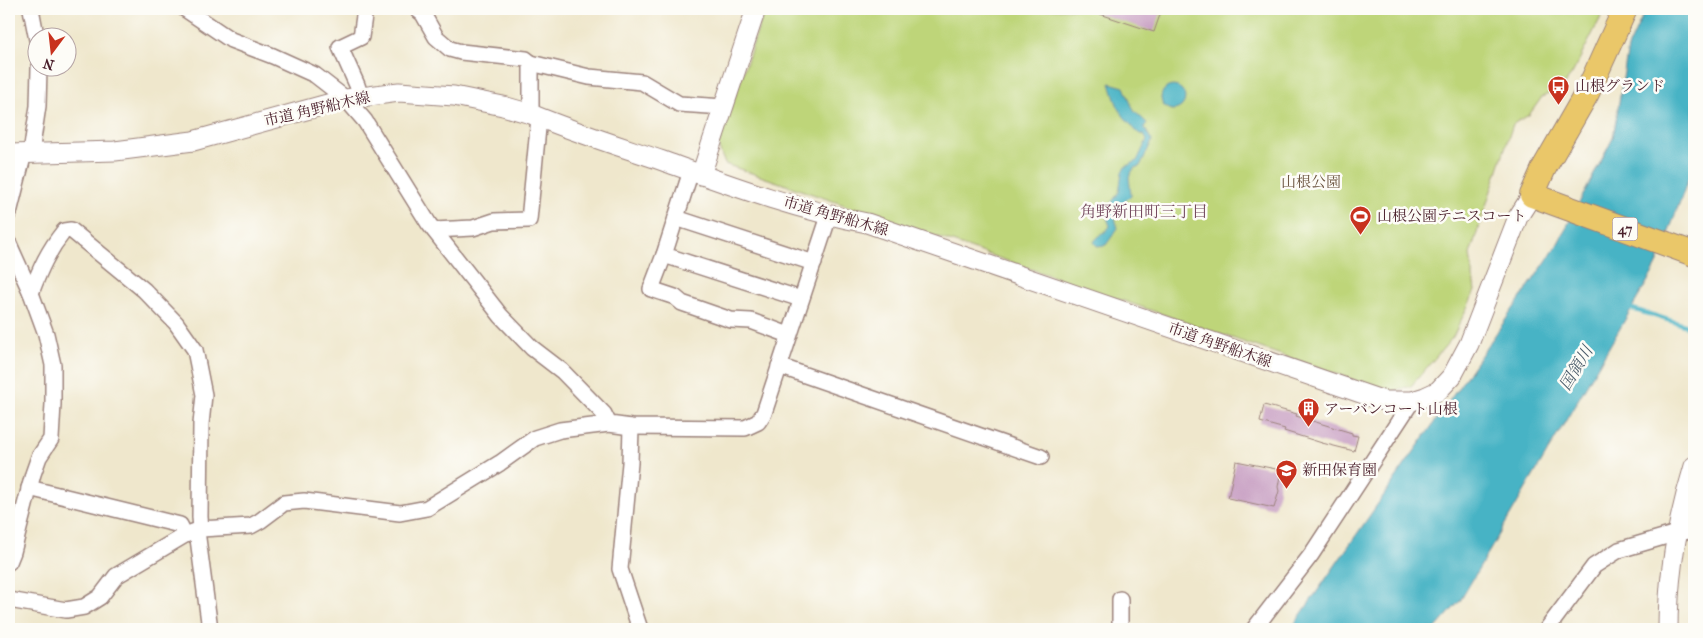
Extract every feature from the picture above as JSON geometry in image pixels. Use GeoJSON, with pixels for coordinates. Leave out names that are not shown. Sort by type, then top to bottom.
{"type":"FeatureCollection","features":[{"type":"Feature","properties":{"kind":"main road"},"geometry":{"type":"LineString","coordinates":[[1532,195],[1544,168],[1587,93],[1625,9]]}},
{"type":"Feature","properties":{"kind":"main road","name":"47"},"geometry":{"type":"LineString","coordinates":[[1532,195],[1694,254]]}},
{"type":"Feature","properties":{"kind":"street"},"geometry":{"type":"LineString","coordinates":[[31,9],[35,28]]}},
{"type":"Feature","properties":{"kind":"street"},"geometry":{"type":"LineString","coordinates":[[185,9],[231,40],[316,75],[354,98]]}},
{"type":"Feature","properties":{"kind":"street"},"geometry":{"type":"LineString","coordinates":[[365,9],[361,37],[340,47],[354,78],[354,98],[365,120],[434,230],[502,316],[532,348],[562,371],[604,414],[610,424]]}},
{"type":"Feature","properties":{"kind":"street"},"geometry":{"type":"LineString","coordinates":[[417,9],[423,14],[436,37],[455,51],[526,59],[531,63],[589,77],[642,82],[679,104],[724,107]]}},
{"type":"Feature","properties":{"kind":"street"},"geometry":{"type":"LineString","coordinates":[[756,9],[724,107],[676,218],[651,289],[675,297],[682,303],[731,320],[751,321],[789,335]]}},
{"type":"Feature","properties":{"kind":"street"},"geometry":{"type":"LineString","coordinates":[[434,230],[473,228],[494,220],[529,220],[535,116],[531,63]]}},
{"type":"Feature","properties":{"kind":"street"},"geometry":{"type":"LineString","coordinates":[[9,213],[21,154],[38,106],[39,78]]}},
{"type":"Feature","properties":{"kind":"street","name":"市道 角野船木線"},"geometry":{"type":"LineString","coordinates":[[21,154],[115,151],[193,142],[354,98],[399,92],[454,96],[503,106],[696,173],[829,216],[867,223],[1384,401],[1412,401],[1438,391],[1452,376],[1468,344],[1518,217],[1532,195]]}},
{"type":"Feature","properties":{"kind":"street"},"geometry":{"type":"LineString","coordinates":[[9,600],[66,610],[84,607],[100,597],[116,576],[195,531],[251,526],[260,522],[284,504],[304,501],[400,513],[409,513],[427,508],[500,463],[535,438],[560,430],[610,424],[631,427],[746,428],[758,422],[764,413],[829,216]]}},
{"type":"Feature","properties":{"kind":"street"},"geometry":{"type":"LineString","coordinates":[[676,218],[814,263]]}},
{"type":"Feature","properties":{"kind":"street"},"geometry":{"type":"LineString","coordinates":[[31,293],[51,248],[64,231],[71,230],[144,290],[176,323],[194,350],[204,395],[201,424],[200,517],[195,531],[210,629]]}},
{"type":"Feature","properties":{"kind":"street"},"geometry":{"type":"LineString","coordinates":[[9,244],[31,293],[46,334],[53,365],[54,404],[51,439],[39,457],[9,562]]}},
{"type":"Feature","properties":{"kind":"street"},"geometry":{"type":"LineString","coordinates":[[664,254],[801,299]]}},
{"type":"Feature","properties":{"kind":"street"},"geometry":{"type":"LineString","coordinates":[[779,366],[1041,457]]}},
{"type":"Feature","properties":{"kind":"street"},"geometry":{"type":"LineString","coordinates":[[1254,629],[1311,555],[1412,401]]}},
{"type":"Feature","properties":{"kind":"street"},"geometry":{"type":"LineString","coordinates":[[631,427],[630,463],[620,569],[640,629]]}},
{"type":"Feature","properties":{"kind":"street"},"geometry":{"type":"LineString","coordinates":[[1668,629],[1668,613],[1686,532],[1694,466]]}},
{"type":"Feature","properties":{"kind":"street"},"geometry":{"type":"LineString","coordinates":[[29,488],[180,525],[195,531]]}},
{"type":"Feature","properties":{"kind":"street"},"geometry":{"type":"LineString","coordinates":[[1547,629],[1594,566],[1619,550],[1686,532]]}},
{"type":"Feature","properties":{"kind":"street"},"geometry":{"type":"LineString","coordinates":[[1120,599],[1120,629]]}},
{"type":"Feature","properties":{"kind":"green space","name":"山根公園"},"geometry":{"type":"Polygon","coordinates":[[[765,9],[1605,9],[1572,74],[1561,88],[1542,97],[1529,115],[1513,124],[1470,254],[1475,291],[1453,337],[1411,386],[1389,392],[725,164],[718,146],[765,9]]]}},
{"type":"Feature","properties":{"kind":"water","name":"国領川"},"geometry":{"type":"Polygon","coordinates":[[[1646,9],[1694,9],[1694,163],[1656,267],[1460,601],[1435,629],[1291,629],[1556,247],[1613,138],[1628,48],[1646,9]]]}},
{"type":"Feature","properties":{"kind":"water"},"geometry":{"type":"Polygon","coordinates":[[[1110,83],[1124,87],[1134,111],[1147,123],[1144,127],[1152,141],[1140,166],[1134,168],[1129,177],[1131,195],[1117,209],[1115,216],[1118,228],[1106,245],[1097,246],[1094,242],[1110,226],[1105,212],[1119,192],[1122,173],[1125,167],[1137,161],[1147,140],[1144,135],[1136,131],[1124,116],[1116,101],[1110,83]]]}},
{"type":"Feature","properties":{"kind":"water"},"geometry":{"type":"Polygon","coordinates":[[[1173,86],[1182,89],[1185,98],[1182,107],[1173,110],[1164,107],[1161,98],[1164,89],[1173,86]]]}},
{"type":"Feature","properties":{"kind":"building"},"geometry":{"type":"Polygon","coordinates":[[[1091,9],[1162,9],[1154,32],[1091,11],[1091,9]]]}},
{"type":"Feature","properties":{"kind":"building","name":"アーバンコート山根"},"geometry":{"type":"Polygon","coordinates":[[[1264,405],[1297,414],[1296,416],[1358,436],[1354,451],[1322,443],[1260,422],[1264,405]]]}},
{"type":"Feature","properties":{"kind":"building"},"geometry":{"type":"Polygon","coordinates":[[[1236,461],[1281,470],[1279,491],[1274,508],[1228,498],[1236,461]]]}},
{"type":"Feature","properties":{"kind":"waterway"},"geometry":{"type":"LineString","coordinates":[[1626,307],[1694,328]]}},
{"type":"Feature","properties":{"kind":"place","name":"山根グランド"},"geometry":{"type":"Point","coordinates":[1559,105]}},
{"type":"Feature","properties":{"kind":"place","name":"山根公園テニスコート"},"geometry":{"type":"Point","coordinates":[1361,235]}},
{"type":"Feature","properties":{"kind":"place","name":"アーバンコート山根"},"geometry":{"type":"Point","coordinates":[1308,428]}},
{"type":"Feature","properties":{"kind":"place","name":"新田保育園"},"geometry":{"type":"Point","coordinates":[1286,489]}},
{"type":"Feature","properties":{"kind":"district","name":"角野新田町三丁目"},"geometry":{"type":"Point","coordinates":[1144,211]}}]}
